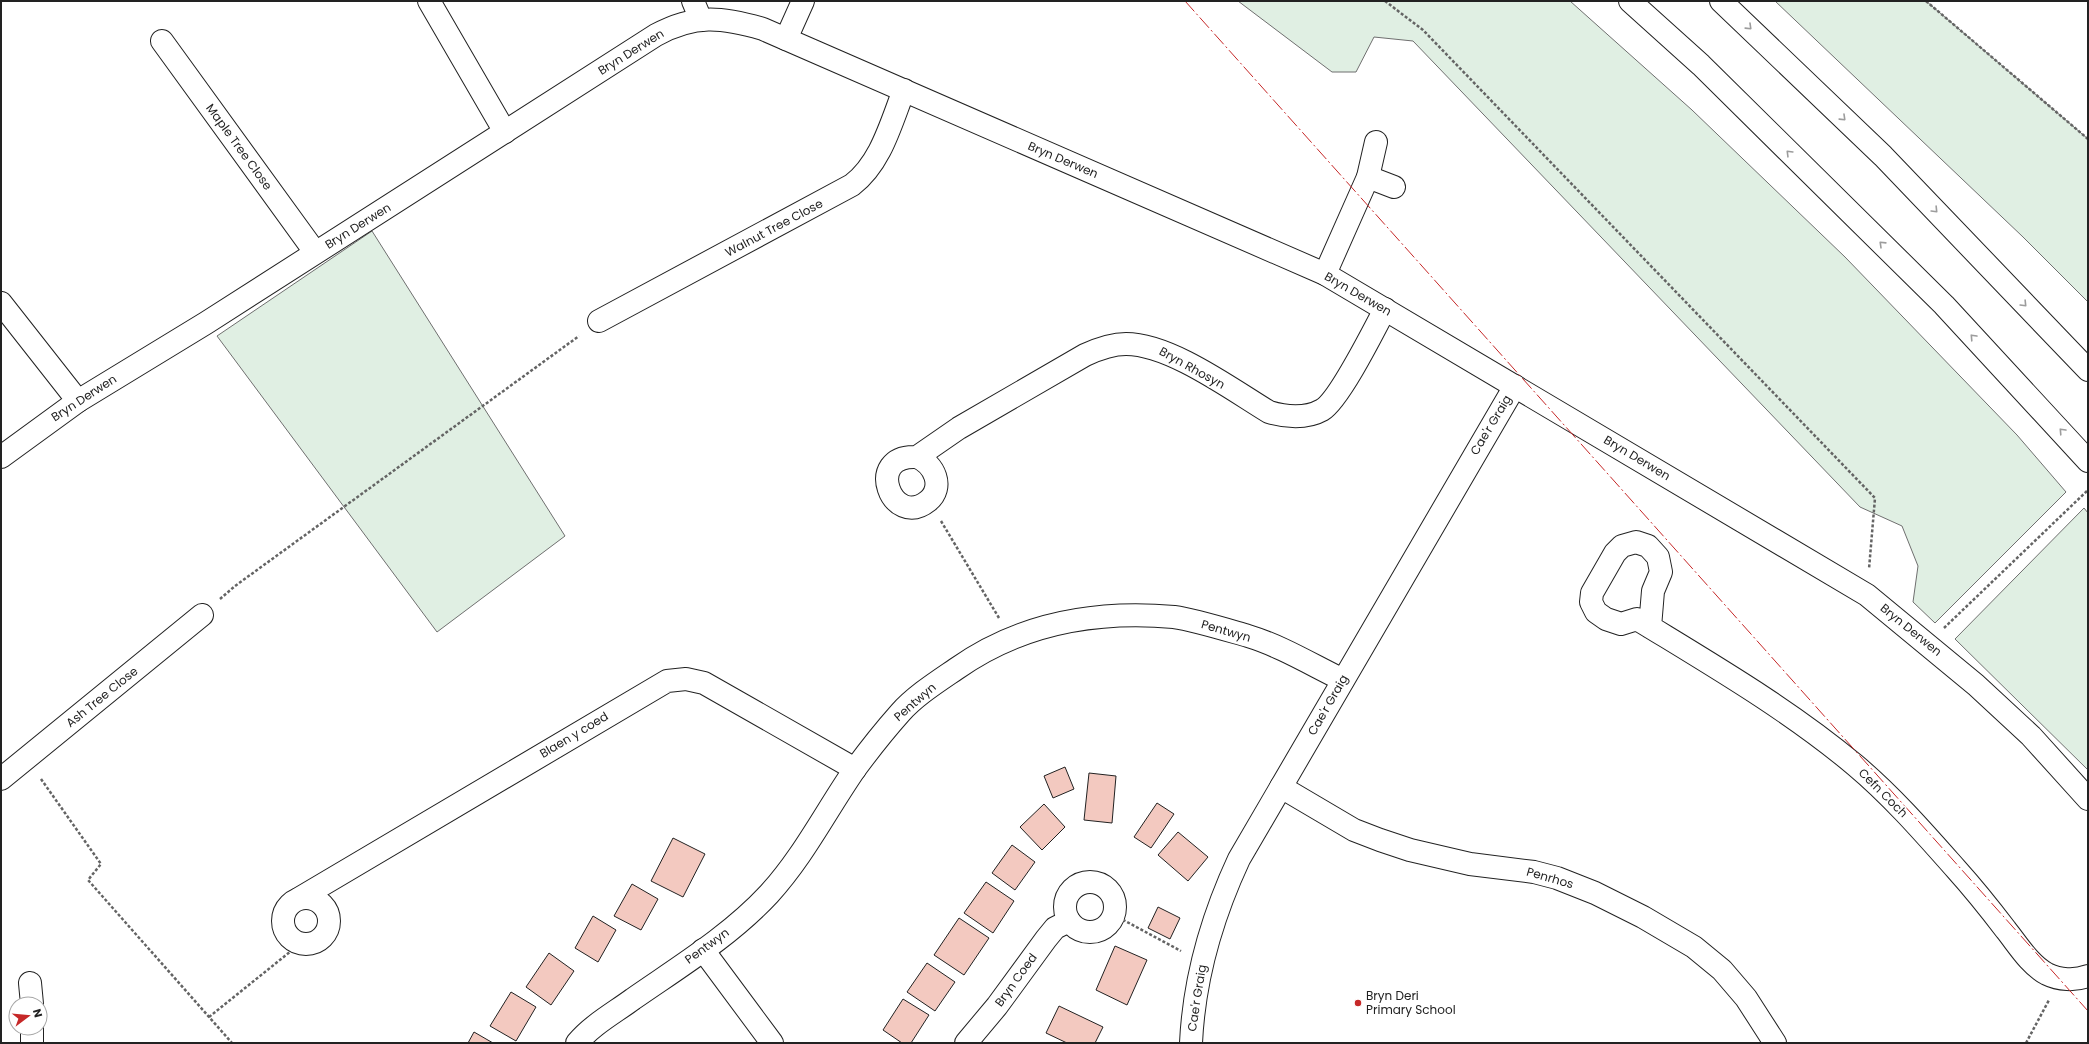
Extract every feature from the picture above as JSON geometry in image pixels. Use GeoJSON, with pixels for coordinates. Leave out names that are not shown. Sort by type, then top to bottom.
{"type":"FeatureCollection","features":[{"type":"Feature","properties":{"kind":"main road"},"geometry":{"type":"LineString","coordinates":[[429,1],[505,132]]}},
{"type":"Feature","properties":{"kind":"main road"},"geometry":{"type":"LineString","coordinates":[[786,39],[803,1]]}},
{"type":"Feature","properties":{"kind":"main road"},"geometry":{"type":"LineString","coordinates":[[1630,1],[1701,65],[1944,305],[2088,461]]}},
{"type":"Feature","properties":{"kind":"main road"},"geometry":{"type":"LineString","coordinates":[[1721,1],[1884,156],[2088,370]]}},
{"type":"Feature","properties":{"kind":"main road","name":"Bryn Derwen"},"geometry":{"type":"LineString","coordinates":[[1,457],[78,401],[206,323],[315,252],[697,10],[723,19],[739,22],[786,39],[1325,274],[1867,595],[1928,643],[2031,736],[2088,799]]}},
{"type":"Feature","properties":{"kind":"main road","name":"Maple Tree Close"},"geometry":{"type":"LineString","coordinates":[[162,41],[315,252]]}},
{"type":"Feature","properties":{"kind":"main road","name":"Walnut Tree Close"},"geometry":{"type":"LineString","coordinates":[[599,322],[858,181],[873,165],[904,90]]}},
{"type":"Feature","properties":{"kind":"main road"},"geometry":{"type":"LineString","coordinates":[[1325,274],[1368,178],[1376,142]]}},
{"type":"Feature","properties":{"kind":"main road"},"geometry":{"type":"LineString","coordinates":[[1368,178],[1394,187]]}},
{"type":"Feature","properties":{"kind":"main road"},"geometry":{"type":"LineString","coordinates":[[1,303],[78,401]]}},
{"type":"Feature","properties":{"kind":"main road","name":"Bryn Rhosyn"},"geometry":{"type":"LineString","coordinates":[[928,500],[917,506],[908,507],[893,499],[887,489],[888,472],[893,465],[908,457],[917,457],[959,428],[1085,355],[1106,346],[1126,344],[1152,347],[1174,356],[1269,412],[1283,416],[1303,416],[1322,410],[1336,396],[1385,310]]}},
{"type":"Feature","properties":{"kind":"main road","name":"Cae'r Graig"},"geometry":{"type":"LineString","coordinates":[[1191,1043],[1196,995],[1203,962],[1215,918],[1228,883],[1281,787],[1515,386]]}},
{"type":"Feature","properties":{"kind":"main road"},"geometry":{"type":"LineString","coordinates":[[917,457],[930,465],[934,473],[936,481],[935,490],[928,500]]}},
{"type":"Feature","properties":{"kind":"main road","name":"Ash Tree Close"},"geometry":{"type":"LineString","coordinates":[[1,779],[202,615]]}},
{"type":"Feature","properties":{"kind":"main road","name":"Pentwyn"},"geometry":{"type":"LineString","coordinates":[[577,1043],[599,1023],[703,950],[742,920],[788,871],[855,769],[902,710],[930,687],[962,665],[1010,637],[1042,627],[1084,618],[1129,615],[1176,618],[1249,636],[1343,680]]}},
{"type":"Feature","properties":{"kind":"main road","name":"Cefn Coch"},"geometry":{"type":"LineString","coordinates":[[1650,627],[1786,712],[1857,766],[1942,854],[1977,893],[2034,964],[2047,974],[2060,979],[2072,980],[2088,976]]}},
{"type":"Feature","properties":{"kind":"main road","name":"Blaen y coed"},"geometry":{"type":"LineString","coordinates":[[300,898],[667,681],[686,679],[704,683],[855,769]]}},
{"type":"Feature","properties":{"kind":"main road","name":"Penrhos"},"geometry":{"type":"LineString","coordinates":[[1281,787],[1354,830],[1380,840],[1410,850],[1470,864],[1534,872],[1557,878],[1595,893],[1643,917],[1694,948],[1722,970],[1746,998],[1775,1043]]}},
{"type":"Feature","properties":{"kind":"main road"},"geometry":{"type":"LineString","coordinates":[[1087,881],[1096,882],[1104,886],[1114,899],[1114,915],[1104,928],[1089,932],[1078,929],[1069,921],[1065,908],[1067,896],[1079,884],[1087,881]]}},
{"type":"Feature","properties":{"kind":"main road"},"geometry":{"type":"LineString","coordinates":[[300,898],[307,898],[320,903],[325,908],[328,923],[327,930],[322,937],[309,944],[301,943],[288,935],[283,920],[288,906],[300,898]]}},
{"type":"Feature","properties":{"kind":"main road","name":"Bryn Coed"},"geometry":{"type":"LineString","coordinates":[[966,1043],[997,1006],[1055,928],[1069,921]]}},
{"type":"Feature","properties":{"kind":"main road"},"geometry":{"type":"LineString","coordinates":[[703,950],[772,1043]]}},
{"type":"Feature","properties":{"kind":"path"},"geometry":{"type":"LineString","coordinates":[[1385,1],[1423,30],[1875,498],[1867,595]]}},
{"type":"Feature","properties":{"kind":"path"},"geometry":{"type":"LineString","coordinates":[[1926,1],[2088,139]]}},
{"type":"Feature","properties":{"kind":"path"},"geometry":{"type":"LineString","coordinates":[[202,615],[235,586],[599,322]]}},
{"type":"Feature","properties":{"kind":"path"},"geometry":{"type":"LineString","coordinates":[[1928,643],[2088,490]]}},
{"type":"Feature","properties":{"kind":"path"},"geometry":{"type":"LineString","coordinates":[[928,500],[1010,637]]}},
{"type":"Feature","properties":{"kind":"path"},"geometry":{"type":"LineString","coordinates":[[27,759],[101,864],[88,880],[232,1043]]}},
{"type":"Feature","properties":{"kind":"path"},"geometry":{"type":"LineString","coordinates":[[1114,915],[1203,962]]}},
{"type":"Feature","properties":{"kind":"path"},"geometry":{"type":"LineString","coordinates":[[209,1017],[301,943]]}},
{"type":"Feature","properties":{"kind":"path"},"geometry":{"type":"LineString","coordinates":[[2026,1043],[2060,979]]}},
{"type":"Feature","properties":{"kind":"green space"},"geometry":{"type":"Polygon","coordinates":[[[1238,1],[1570,1],[1692,110],[1845,257],[2017,435],[2066,492],[1935,623],[1913,602],[1918,566],[1902,526],[1860,507],[1413,41],[1374,37],[1356,72],[1332,72],[1238,1]]]}},
{"type":"Feature","properties":{"kind":"green space"},"geometry":{"type":"Polygon","coordinates":[[[1775,1],[1926,1],[2088,139],[2088,302],[2023,237],[1775,1]]]}},
{"type":"Feature","properties":{"kind":"green space"},"geometry":{"type":"Polygon","coordinates":[[[372,231],[565,536],[437,632],[217,336],[372,231]]]}},
{"type":"Feature","properties":{"kind":"green space"},"geometry":{"type":"Polygon","coordinates":[[[2084,508],[2088,513],[2088,770],[1955,639],[2084,508]]]}},
{"type":"Feature","properties":{"kind":"building"},"geometry":{"type":"Polygon","coordinates":[[[1065,767],[1074,789],[1053,798],[1044,776],[1065,767]]]}},
{"type":"Feature","properties":{"kind":"building"},"geometry":{"type":"Polygon","coordinates":[[[1089,773],[1116,776],[1112,823],[1084,820],[1089,773]]]}},
{"type":"Feature","properties":{"kind":"building"},"geometry":{"type":"Polygon","coordinates":[[[1157,803],[1174,814],[1151,848],[1134,837],[1157,803]]]}},
{"type":"Feature","properties":{"kind":"building"},"geometry":{"type":"Polygon","coordinates":[[[1044,804],[1065,827],[1042,850],[1020,827],[1044,804]]]}},
{"type":"Feature","properties":{"kind":"building"},"geometry":{"type":"Polygon","coordinates":[[[1178,832],[1208,857],[1188,881],[1158,855],[1178,832]]]}},
{"type":"Feature","properties":{"kind":"building"},"geometry":{"type":"Polygon","coordinates":[[[673,838],[705,854],[683,897],[651,881],[673,838]]]}},
{"type":"Feature","properties":{"kind":"building"},"geometry":{"type":"Polygon","coordinates":[[[1012,845],[1035,862],[1015,890],[992,873],[1012,845]]]}},
{"type":"Feature","properties":{"kind":"building"},"geometry":{"type":"Polygon","coordinates":[[[986,882],[1014,901],[993,933],[964,913],[986,882]]]}},
{"type":"Feature","properties":{"kind":"building"},"geometry":{"type":"Polygon","coordinates":[[[632,884],[658,899],[641,930],[614,916],[632,884]]]}},
{"type":"Feature","properties":{"kind":"building"},"geometry":{"type":"Polygon","coordinates":[[[1158,907],[1180,918],[1170,939],[1148,928],[1158,907]]]}},
{"type":"Feature","properties":{"kind":"building"},"geometry":{"type":"Polygon","coordinates":[[[593,916],[616,930],[598,962],[575,948],[593,916]]]}},
{"type":"Feature","properties":{"kind":"building"},"geometry":{"type":"Polygon","coordinates":[[[959,918],[989,938],[964,975],[934,955],[959,918]]]}},
{"type":"Feature","properties":{"kind":"building"},"geometry":{"type":"Polygon","coordinates":[[[1115,946],[1147,960],[1127,1005],[1096,990],[1115,946]]]}},
{"type":"Feature","properties":{"kind":"building"},"geometry":{"type":"Polygon","coordinates":[[[549,953],[574,971],[551,1005],[526,987],[549,953]]]}},
{"type":"Feature","properties":{"kind":"building"},"geometry":{"type":"Polygon","coordinates":[[[927,963],[955,982],[935,1011],[907,992],[927,963]]]}},
{"type":"Feature","properties":{"kind":"building"},"geometry":{"type":"Polygon","coordinates":[[[511,992],[536,1007],[516,1041],[490,1026],[511,992]]]}},
{"type":"Feature","properties":{"kind":"building"},"geometry":{"type":"Polygon","coordinates":[[[903,999],[929,1015],[911,1043],[902,1043],[883,1030],[903,999]]]}},
{"type":"Feature","properties":{"kind":"building"},"geometry":{"type":"Polygon","coordinates":[[[1059,1006],[1103,1027],[1095,1043],[1067,1043],[1046,1033],[1059,1006]]]}},
{"type":"Feature","properties":{"kind":"building"},"geometry":{"type":"Polygon","coordinates":[[[474,1032],[493,1043],[468,1043],[474,1032]]]}},
{"type":"Feature","properties":{"kind":"power"},"geometry":{"type":"LineString","coordinates":[[1185,1],[2088,1011]]}},
{"type":"Feature","properties":{"kind":"place","name":"Bryn Deri Primary School"},"geometry":{"type":"Point","coordinates":[1358,1003]}}]}
